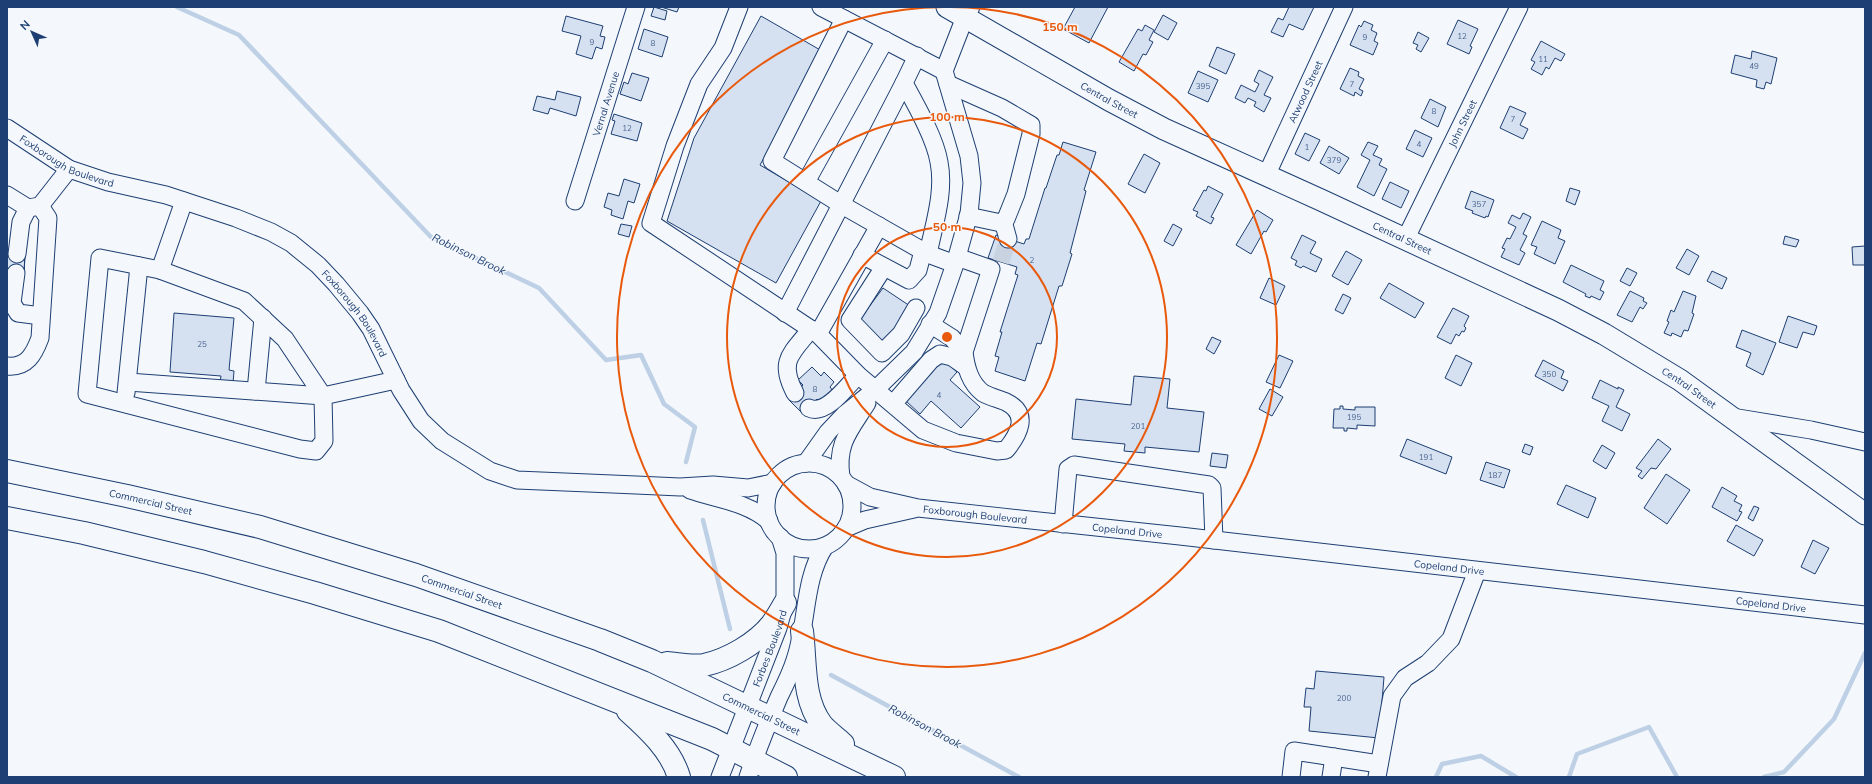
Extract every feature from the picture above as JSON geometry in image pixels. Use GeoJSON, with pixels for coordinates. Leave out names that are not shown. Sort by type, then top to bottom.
{"type":"FeatureCollection","features":[{"type":"Feature","properties":{"kind":"highway","name":"Commercial Street"},"geometry":{"type":"LineString","coordinates":[[7,470],[260,527],[416,575],[600,640],[652,661],[894,777]]}},
{"type":"Feature","properties":{"kind":"highway"},"geometry":{"type":"LineString","coordinates":[[7,518],[84,533],[204,562],[315,593],[439,631],[730,748],[751,768],[786,777]]}},
{"type":"Feature","properties":{"kind":"highway"},"geometry":{"type":"LineString","coordinates":[[652,661],[690,666],[704,664],[724,658],[755,641],[772,624],[786,603]]}},
{"type":"Feature","properties":{"kind":"highway"},"geometry":{"type":"LineString","coordinates":[[802,631],[806,684],[815,712],[822,725],[858,759]]}},
{"type":"Feature","properties":{"kind":"highway"},"geometry":{"type":"LineString","coordinates":[[618,702],[642,723],[655,738],[676,768],[679,777]]}},
{"type":"Feature","properties":{"kind":"main road","name":"Central Street"},"geometry":{"type":"LineString","coordinates":[[947,7],[968,12],[1109,100],[1164,129],[1558,310],[1604,334],[1680,380],[1730,416]]}},
{"type":"Feature","properties":{"kind":"main road"},"geometry":{"type":"LineString","coordinates":[[1730,416],[1865,514]]}},
{"type":"Feature","properties":{"kind":"street","name":"Vernal Avenue"},"geometry":{"type":"LineString","coordinates":[[576,201],[636,7]]}},
{"type":"Feature","properties":{"kind":"street"},"geometry":{"type":"LineString","coordinates":[[739,7],[723,48],[699,84],[675,146],[651,223],[785,313],[815,331],[858,375],[923,430],[956,443],[997,451],[1006,450],[1015,439],[1020,424],[1018,409],[1006,402],[984,393],[969,376],[965,359],[952,338],[930,324]]}},
{"type":"Feature","properties":{"kind":"street"},"geometry":{"type":"LineString","coordinates":[[821,7],[917,56],[946,77],[1031,125],[1031,134],[1016,194],[1004,222],[1008,238]]}},
{"type":"Feature","properties":{"kind":"street","name":"Atwood Street"},"geometry":{"type":"LineString","coordinates":[[1266,176],[1344,7]]}},
{"type":"Feature","properties":{"kind":"street","name":"John Street"},"geometry":{"type":"LineString","coordinates":[[1405,240],[1519,7]]}},
{"type":"Feature","properties":{"kind":"street"},"geometry":{"type":"LineString","coordinates":[[806,463],[828,432],[845,414],[876,389],[914,352],[938,312],[956,260],[968,216],[972,182],[969,156],[946,77],[968,12]]}},
{"type":"Feature","properties":{"kind":"street"},"geometry":{"type":"LineString","coordinates":[[844,19],[772,162],[842,205],[926,252],[956,260],[996,265],[965,359]]}},
{"type":"Feature","properties":{"kind":"street"},"geometry":{"type":"LineString","coordinates":[[806,182],[886,40]]}},
{"type":"Feature","properties":{"kind":"street"},"geometry":{"type":"LineString","coordinates":[[785,313],[842,205],[917,56]]}},
{"type":"Feature","properties":{"kind":"street"},"geometry":{"type":"LineString","coordinates":[[862,255],[909,280],[918,270],[926,252],[940,196],[940,162],[920,113],[904,83]]}},
{"type":"Feature","properties":{"kind":"street","name":"Foxborough Boulevard"},"geometry":{"type":"LineString","coordinates":[[7,128],[69,169],[108,182],[184,201],[236,218],[271,232],[291,243],[318,265],[364,318],[396,380],[421,420],[442,441],[480,466],[498,475],[517,480],[680,487],[713,485],[748,488],[773,483]]}},
{"type":"Feature","properties":{"kind":"street"},"geometry":{"type":"LineString","coordinates":[[18,254],[21,222],[69,169]]}},
{"type":"Feature","properties":{"kind":"street"},"geometry":{"type":"LineString","coordinates":[[7,195],[34,207],[48,218],[40,338],[34,354],[24,363],[7,366]]}},
{"type":"Feature","properties":{"kind":"street"},"geometry":{"type":"LineString","coordinates":[[160,270],[184,201]]}},
{"type":"Feature","properties":{"kind":"street"},"geometry":{"type":"LineString","coordinates":[[968,216],[1001,223],[1004,222]]}},
{"type":"Feature","properties":{"kind":"street"},"geometry":{"type":"LineString","coordinates":[[795,393],[786,371],[787,363],[791,355],[815,331],[879,226]]}},
{"type":"Feature","properties":{"kind":"street"},"geometry":{"type":"LineString","coordinates":[[100,258],[160,270],[244,301],[285,339],[324,396],[324,441],[316,451],[300,449],[87,394],[100,258]]}},
{"type":"Feature","properties":{"kind":"street"},"geometry":{"type":"LineString","coordinates":[[125,404],[139,266]]}},
{"type":"Feature","properties":{"kind":"street"},"geometry":{"type":"LineString","coordinates":[[884,267],[850,320],[882,353],[901,334],[916,308]]}},
{"type":"Feature","properties":{"kind":"street"},"geometry":{"type":"LineString","coordinates":[[16,273],[12,303],[18,313],[41,316]]}},
{"type":"Feature","properties":{"kind":"street"},"geometry":{"type":"LineString","coordinates":[[256,391],[262,318]]}},
{"type":"Feature","properties":{"kind":"street"},"geometry":{"type":"LineString","coordinates":[[893,404],[931,360],[940,354],[965,359]]}},
{"type":"Feature","properties":{"kind":"street"},"geometry":{"type":"LineString","coordinates":[[828,432],[815,419],[811,409],[820,410],[828,405],[858,375]]}},
{"type":"Feature","properties":{"kind":"street"},"geometry":{"type":"LineString","coordinates":[[128,382],[324,396],[396,380]]}},
{"type":"Feature","properties":{"kind":"street"},"geometry":{"type":"LineString","coordinates":[[844,481],[839,462],[842,444],[876,389]]}},
{"type":"Feature","properties":{"kind":"street","name":"Central Street"},"geometry":{"type":"LineString","coordinates":[[1730,416],[1811,430],[1865,442]]}},
{"type":"Feature","properties":{"kind":"street","name":"Foxborough Boulevard"},"geometry":{"type":"LineString","coordinates":[[769,521],[767,502],[773,483],[787,469],[806,463],[825,466],[844,481],[870,497],[918,508],[1032,520]]}},
{"type":"Feature","properties":{"kind":"street"},"geometry":{"type":"LineString","coordinates":[[1063,524],[1068,469],[1074,465],[1209,485],[1212,488],[1214,540]]}},
{"type":"Feature","properties":{"kind":"street","name":"Foxborough Boulevard"},"geometry":{"type":"LineString","coordinates":[[844,481],[851,497],[852,511],[846,528]]}},
{"type":"Feature","properties":{"kind":"street","name":"Foxborough Boulevard"},"geometry":{"type":"LineString","coordinates":[[680,487],[745,506],[760,513],[769,521],[780,537],[797,547],[807,549],[825,546],[833,541],[846,528],[865,520],[918,508]]}},
{"type":"Feature","properties":{"kind":"street","name":"Copeland Drive"},"geometry":{"type":"LineString","coordinates":[[1032,520],[1865,615]]}},
{"type":"Feature","properties":{"kind":"street","name":"Forbes Boulevard"},"geometry":{"type":"LineString","coordinates":[[720,777],[730,748],[778,628],[786,603],[785,553],[780,537]]}},
{"type":"Feature","properties":{"kind":"street"},"geometry":{"type":"LineString","coordinates":[[751,768],[795,660],[802,631],[811,577],[817,560],[825,546]]}},
{"type":"Feature","properties":{"kind":"street"},"geometry":{"type":"LineString","coordinates":[[1291,777],[1294,751],[1334,757],[1378,771],[1392,696],[1405,678],[1428,663],[1451,639],[1477,571]]}},
{"type":"Feature","properties":{"kind":"street"},"geometry":{"type":"LineString","coordinates":[[1331,777],[1334,757]]}},
{"type":"Feature","properties":{"kind":"building"},"geometry":{"type":"Polygon","coordinates":[[[654,7],[667,11],[665,20],[651,16],[654,7]]]}},
{"type":"Feature","properties":{"kind":"building"},"geometry":{"type":"Polygon","coordinates":[[[661,7],[679,7],[677,12],[661,7]]]}},
{"type":"Feature","properties":{"kind":"building"},"geometry":{"type":"Polygon","coordinates":[[[1075,7],[1108,7],[1089,43],[1063,29],[1075,7]]]}},
{"type":"Feature","properties":{"kind":"building"},"geometry":{"type":"Polygon","coordinates":[[[1289,7],[1314,7],[1303,30],[1289,24],[1283,37],[1271,32],[1278,18],[1283,20],[1289,7]]]}},
{"type":"Feature","properties":{"kind":"building"},"geometry":{"type":"Polygon","coordinates":[[[1163,15],[1177,23],[1168,40],[1154,32],[1163,15]]]}},
{"type":"Feature","properties":{"kind":"building"},"geometry":{"type":"Polygon","coordinates":[[[566,16],[603,26],[600,36],[605,37],[602,49],[596,47],[592,59],[576,54],[581,36],[562,31],[566,16]]]}},
{"type":"Feature","properties":{"kind":"building"},"geometry":{"type":"Polygon","coordinates":[[[761,16],[822,51],[760,165],[821,201],[776,283],[667,221],[694,138],[761,16]]]}},
{"type":"Feature","properties":{"kind":"building"},"geometry":{"type":"Polygon","coordinates":[[[1458,20],[1478,29],[1470,46],[1472,47],[1469,54],[1447,44],[1458,20]]]}},
{"type":"Feature","properties":{"kind":"building"},"geometry":{"type":"Polygon","coordinates":[[[1364,21],[1373,25],[1371,30],[1377,33],[1374,41],[1378,43],[1373,55],[1350,45],[1359,25],[1361,27],[1364,21]]]}},
{"type":"Feature","properties":{"kind":"building"},"geometry":{"type":"Polygon","coordinates":[[[1145,25],[1154,30],[1149,40],[1153,42],[1146,55],[1143,54],[1134,71],[1119,62],[1138,29],[1142,31],[1145,25]]]}},
{"type":"Feature","properties":{"kind":"building"},"geometry":{"type":"Polygon","coordinates":[[[644,29],[668,37],[662,57],[638,49],[644,29]]]}},
{"type":"Feature","properties":{"kind":"building"},"geometry":{"type":"Polygon","coordinates":[[[1418,32],[1429,38],[1421,52],[1416,49],[1418,45],[1413,43],[1418,32]]]}},
{"type":"Feature","properties":{"kind":"building"},"geometry":{"type":"Polygon","coordinates":[[[1541,41],[1565,54],[1561,61],[1555,58],[1549,69],[1546,67],[1542,75],[1531,69],[1535,62],[1531,60],[1541,41]]]}},
{"type":"Feature","properties":{"kind":"building"},"geometry":{"type":"Polygon","coordinates":[[[1217,47],[1235,54],[1226,74],[1209,66],[1217,47]]]}},
{"type":"Feature","properties":{"kind":"building"},"geometry":{"type":"Polygon","coordinates":[[[1752,51],[1777,58],[1771,84],[1766,82],[1764,89],[1756,87],[1757,80],[1731,73],[1735,55],[1751,59],[1752,51]]]}},
{"type":"Feature","properties":{"kind":"building"},"geometry":{"type":"Polygon","coordinates":[[[1350,68],[1359,72],[1358,76],[1364,79],[1359,89],[1363,91],[1361,96],[1355,92],[1354,96],[1340,89],[1350,68]]]}},
{"type":"Feature","properties":{"kind":"building"},"geometry":{"type":"Polygon","coordinates":[[[1259,70],[1273,77],[1264,95],[1271,98],[1264,112],[1254,106],[1256,102],[1248,98],[1245,103],[1235,98],[1241,85],[1255,92],[1259,84],[1254,81],[1259,70]]]}},
{"type":"Feature","properties":{"kind":"building"},"geometry":{"type":"Polygon","coordinates":[[[1198,71],[1218,80],[1208,102],[1188,93],[1198,71]]]}},
{"type":"Feature","properties":{"kind":"building"},"geometry":{"type":"Polygon","coordinates":[[[632,73],[649,78],[641,101],[620,94],[624,82],[628,84],[632,73]]]}},
{"type":"Feature","properties":{"kind":"building"},"geometry":{"type":"Polygon","coordinates":[[[557,91],[581,97],[576,116],[550,108],[548,114],[533,110],[537,96],[555,100],[557,91]]]}},
{"type":"Feature","properties":{"kind":"building"},"geometry":{"type":"Polygon","coordinates":[[[1430,99],[1446,107],[1438,127],[1421,118],[1430,99]]]}},
{"type":"Feature","properties":{"kind":"building"},"geometry":{"type":"Polygon","coordinates":[[[1510,106],[1526,113],[1520,125],[1528,129],[1523,139],[1500,128],[1510,106]]]}},
{"type":"Feature","properties":{"kind":"building"},"geometry":{"type":"Polygon","coordinates":[[[614,114],[642,123],[637,141],[611,134],[615,121],[612,120],[614,114]]]}},
{"type":"Feature","properties":{"kind":"building"},"geometry":{"type":"Polygon","coordinates":[[[1415,130],[1432,138],[1423,157],[1406,149],[1415,130]]]}},
{"type":"Feature","properties":{"kind":"building"},"geometry":{"type":"Polygon","coordinates":[[[1305,133],[1320,140],[1309,161],[1295,154],[1305,133]]]}},
{"type":"Feature","properties":{"kind":"building"},"geometry":{"type":"Polygon","coordinates":[[[1063,142],[1096,152],[1084,190],[1086,191],[1070,253],[1072,254],[1062,286],[1059,286],[1041,344],[1037,343],[1025,381],[995,371],[999,357],[995,356],[1002,332],[1000,332],[1018,275],[1015,274],[1017,267],[988,258],[996,235],[1024,244],[1026,239],[1029,239],[1045,188],[1063,142]]]}},
{"type":"Feature","properties":{"kind":"building"},"geometry":{"type":"Polygon","coordinates":[[[1368,142],[1378,146],[1373,155],[1382,159],[1379,165],[1387,169],[1374,196],[1357,187],[1370,160],[1361,155],[1368,142]]]}},
{"type":"Feature","properties":{"kind":"building"},"geometry":{"type":"Polygon","coordinates":[[[1329,146],[1349,158],[1339,174],[1320,163],[1329,146]]]}},
{"type":"Feature","properties":{"kind":"building"},"geometry":{"type":"Polygon","coordinates":[[[1144,154],[1160,163],[1145,193],[1128,184],[1144,154]]]}},
{"type":"Feature","properties":{"kind":"building"},"geometry":{"type":"Polygon","coordinates":[[[624,179],[640,184],[634,203],[628,201],[623,219],[611,215],[612,210],[604,207],[608,193],[619,196],[624,179]]]}},
{"type":"Feature","properties":{"kind":"building"},"geometry":{"type":"Polygon","coordinates":[[[1390,182],[1409,191],[1401,208],[1382,199],[1390,182]]]}},
{"type":"Feature","properties":{"kind":"building"},"geometry":{"type":"Polygon","coordinates":[[[1208,186],[1223,194],[1211,217],[1214,218],[1211,224],[1196,216],[1198,212],[1193,210],[1204,190],[1206,191],[1208,186]]]}},
{"type":"Feature","properties":{"kind":"building"},"geometry":{"type":"Polygon","coordinates":[[[1570,188],[1580,191],[1575,205],[1566,201],[1570,188]]]}},
{"type":"Feature","properties":{"kind":"building"},"geometry":{"type":"Polygon","coordinates":[[[1471,191],[1494,200],[1488,217],[1486,216],[1485,218],[1472,213],[1473,211],[1465,208],[1471,191]]]}},
{"type":"Feature","properties":{"kind":"building"},"geometry":{"type":"Polygon","coordinates":[[[1257,210],[1273,220],[1266,232],[1264,231],[1251,254],[1236,245],[1257,210]]]}},
{"type":"Feature","properties":{"kind":"building"},"geometry":{"type":"Polygon","coordinates":[[[1523,213],[1531,217],[1523,234],[1527,236],[1520,250],[1525,253],[1519,265],[1501,257],[1505,249],[1502,248],[1507,238],[1510,239],[1516,227],[1508,223],[1512,215],[1520,219],[1523,213]]]}},
{"type":"Feature","properties":{"kind":"building"},"geometry":{"type":"Polygon","coordinates":[[[1542,221],[1561,230],[1558,238],[1565,241],[1555,264],[1534,254],[1537,247],[1531,245],[1542,221]]]}},
{"type":"Feature","properties":{"kind":"building"},"geometry":{"type":"Polygon","coordinates":[[[621,224],[632,226],[629,237],[618,234],[621,224]]]}},
{"type":"Feature","properties":{"kind":"building"},"geometry":{"type":"Polygon","coordinates":[[[1173,224],[1182,229],[1173,246],[1164,241],[1173,224]]]}},
{"type":"Feature","properties":{"kind":"building"},"geometry":{"type":"Polygon","coordinates":[[[1302,235],[1316,242],[1310,253],[1322,259],[1316,272],[1303,266],[1301,268],[1295,265],[1297,261],[1291,258],[1302,235]]]}},
{"type":"Feature","properties":{"kind":"building"},"geometry":{"type":"Polygon","coordinates":[[[1785,236],[1799,240],[1796,247],[1783,244],[1785,236]]]}},
{"type":"Feature","properties":{"kind":"building"},"geometry":{"type":"Polygon","coordinates":[[[1865,246],[1865,265],[1853,265],[1852,247],[1865,246]]]}},
{"type":"Feature","properties":{"kind":"building"},"geometry":{"type":"Polygon","coordinates":[[[1687,249],[1699,256],[1689,275],[1676,268],[1687,249]]]}},
{"type":"Feature","properties":{"kind":"building"},"geometry":{"type":"Polygon","coordinates":[[[1346,251],[1362,260],[1348,285],[1332,276],[1346,251]]]}},
{"type":"Feature","properties":{"kind":"building"},"geometry":{"type":"Polygon","coordinates":[[[7,252],[25,254],[24,274],[7,272],[7,252]]]}},
{"type":"Feature","properties":{"kind":"building"},"geometry":{"type":"Polygon","coordinates":[[[7,252],[25,254],[24,274],[7,272],[7,252]]]}},
{"type":"Feature","properties":{"kind":"building"},"geometry":{"type":"Polygon","coordinates":[[[1571,265],[1604,281],[1600,290],[1604,292],[1600,300],[1591,296],[1590,298],[1585,296],[1586,294],[1563,282],[1571,265]]]}},
{"type":"Feature","properties":{"kind":"building"},"geometry":{"type":"Polygon","coordinates":[[[1627,268],[1637,273],[1630,286],[1620,281],[1627,268]]]}},
{"type":"Feature","properties":{"kind":"building"},"geometry":{"type":"Polygon","coordinates":[[[1712,271],[1727,278],[1722,289],[1707,281],[1712,271]]]}},
{"type":"Feature","properties":{"kind":"building"},"geometry":{"type":"Polygon","coordinates":[[[1269,278],[1285,286],[1276,305],[1260,298],[1269,278]]]}},
{"type":"Feature","properties":{"kind":"building"},"geometry":{"type":"Polygon","coordinates":[[[1389,283],[1424,303],[1415,318],[1380,298],[1389,283]]]}},
{"type":"Feature","properties":{"kind":"building"},"geometry":{"type":"Polygon","coordinates":[[[883,288],[910,306],[892,334],[881,346],[857,323],[883,288]]]}},
{"type":"Feature","properties":{"kind":"building"},"geometry":{"type":"Polygon","coordinates":[[[1630,291],[1644,298],[1643,301],[1647,303],[1643,309],[1640,307],[1632,322],[1617,315],[1630,291]]]}},
{"type":"Feature","properties":{"kind":"building"},"geometry":{"type":"Polygon","coordinates":[[[1683,291],[1696,296],[1692,313],[1694,314],[1688,331],[1684,330],[1681,337],[1672,333],[1671,336],[1664,333],[1669,322],[1667,321],[1671,310],[1674,312],[1683,291]]]}},
{"type":"Feature","properties":{"kind":"building"},"geometry":{"type":"Polygon","coordinates":[[[1343,294],[1351,298],[1343,314],[1335,310],[1343,294]]]}},
{"type":"Feature","properties":{"kind":"building"},"geometry":{"type":"Polygon","coordinates":[[[1453,308],[1469,316],[1464,326],[1466,328],[1464,332],[1462,331],[1459,336],[1456,334],[1451,344],[1437,337],[1453,308]]]}},
{"type":"Feature","properties":{"kind":"building"},"geometry":{"type":"Polygon","coordinates":[[[174,313],[234,318],[229,370],[234,371],[233,383],[220,382],[221,376],[170,372],[174,313]]]}},
{"type":"Feature","properties":{"kind":"building"},"geometry":{"type":"Polygon","coordinates":[[[1788,316],[1817,326],[1814,335],[1803,332],[1797,348],[1779,342],[1788,316]]]}},
{"type":"Feature","properties":{"kind":"building"},"geometry":{"type":"Polygon","coordinates":[[[1742,330],[1776,343],[1763,375],[1746,366],[1751,353],[1736,347],[1742,330]]]}},
{"type":"Feature","properties":{"kind":"building"},"geometry":{"type":"Polygon","coordinates":[[[1212,337],[1221,341],[1214,354],[1206,349],[1212,337]]]}},
{"type":"Feature","properties":{"kind":"building"},"geometry":{"type":"Polygon","coordinates":[[[1279,355],[1293,361],[1280,388],[1266,382],[1279,355]]]}},
{"type":"Feature","properties":{"kind":"building"},"geometry":{"type":"Polygon","coordinates":[[[1456,355],[1472,363],[1461,386],[1445,378],[1456,355]]]}},
{"type":"Feature","properties":{"kind":"building"},"geometry":{"type":"Polygon","coordinates":[[[943,360],[957,372],[950,380],[980,407],[961,428],[931,401],[920,414],[906,401],[943,360]]]}},
{"type":"Feature","properties":{"kind":"building"},"geometry":{"type":"Polygon","coordinates":[[[1543,360],[1564,371],[1561,378],[1568,381],[1563,391],[1535,376],[1543,360]]]}},
{"type":"Feature","properties":{"kind":"building"},"geometry":{"type":"Polygon","coordinates":[[[812,367],[821,376],[824,372],[834,382],[830,387],[833,391],[821,403],[817,399],[803,414],[789,400],[803,385],[798,380],[812,367]]]}},
{"type":"Feature","properties":{"kind":"building"},"geometry":{"type":"Polygon","coordinates":[[[1134,376],[1170,379],[1167,408],[1204,412],[1199,452],[1145,447],[1145,453],[1124,451],[1125,444],[1072,439],[1076,399],[1131,405],[1134,376]]]}},
{"type":"Feature","properties":{"kind":"building"},"geometry":{"type":"Polygon","coordinates":[[[1600,380],[1618,389],[1618,387],[1624,390],[1616,407],[1630,414],[1622,431],[1602,421],[1609,406],[1592,398],[1600,380]]]}},
{"type":"Feature","properties":{"kind":"building"},"geometry":{"type":"Polygon","coordinates":[[[1270,389],[1283,397],[1272,416],[1259,409],[1270,389]]]}},
{"type":"Feature","properties":{"kind":"building"},"geometry":{"type":"Polygon","coordinates":[[[1340,406],[1343,406],[1343,409],[1355,410],[1355,407],[1375,407],[1375,426],[1357,425],[1357,429],[1347,428],[1347,431],[1344,431],[1344,428],[1333,428],[1334,409],[1340,409],[1340,406]]]}},
{"type":"Feature","properties":{"kind":"building"},"geometry":{"type":"Polygon","coordinates":[[[1407,439],[1452,457],[1446,474],[1400,456],[1407,439]]]}},
{"type":"Feature","properties":{"kind":"building"},"geometry":{"type":"Polygon","coordinates":[[[1658,439],[1671,449],[1656,469],[1651,468],[1642,479],[1638,476],[1642,471],[1636,468],[1658,439]]]}},
{"type":"Feature","properties":{"kind":"building"},"geometry":{"type":"Polygon","coordinates":[[[1525,444],[1533,447],[1530,455],[1522,452],[1525,444]]]}},
{"type":"Feature","properties":{"kind":"building"},"geometry":{"type":"Polygon","coordinates":[[[1602,445],[1615,453],[1606,469],[1593,461],[1602,445]]]}},
{"type":"Feature","properties":{"kind":"building"},"geometry":{"type":"Polygon","coordinates":[[[1212,453],[1228,455],[1226,468],[1210,466],[1212,453]]]}},
{"type":"Feature","properties":{"kind":"building"},"geometry":{"type":"Polygon","coordinates":[[[1486,462],[1510,470],[1504,488],[1480,480],[1486,462]]]}},
{"type":"Feature","properties":{"kind":"building"},"geometry":{"type":"Polygon","coordinates":[[[1666,474],[1690,490],[1667,524],[1644,508],[1666,474]]]}},
{"type":"Feature","properties":{"kind":"building"},"geometry":{"type":"Polygon","coordinates":[[[1566,485],[1596,498],[1588,518],[1557,504],[1566,485]]]}},
{"type":"Feature","properties":{"kind":"building"},"geometry":{"type":"Polygon","coordinates":[[[1722,487],[1737,496],[1734,501],[1742,505],[1739,511],[1742,512],[1737,521],[1712,507],[1722,487]]]}},
{"type":"Feature","properties":{"kind":"building"},"geometry":{"type":"Polygon","coordinates":[[[1754,506],[1759,508],[1753,521],[1748,518],[1754,506]]]}},
{"type":"Feature","properties":{"kind":"building"},"geometry":{"type":"Polygon","coordinates":[[[1736,525],[1763,540],[1754,556],[1727,541],[1736,525]]]}},
{"type":"Feature","properties":{"kind":"building"},"geometry":{"type":"Polygon","coordinates":[[[1813,540],[1829,548],[1815,574],[1801,567],[1813,540]]]}},
{"type":"Feature","properties":{"kind":"building"},"geometry":{"type":"Polygon","coordinates":[[[1316,671],[1384,677],[1379,738],[1309,731],[1311,707],[1304,707],[1306,688],[1314,689],[1316,671]]]}},
{"type":"Feature","properties":{"kind":"waterway","name":"Robinson Brook"},"geometry":{"type":"LineString","coordinates":[[177,7],[239,35],[431,237],[539,288],[606,360],[641,355],[664,404],[695,427],[686,462]]}},
{"type":"Feature","properties":{"kind":"waterway","name":"Robinson Brook"},"geometry":{"type":"LineString","coordinates":[[703,520],[730,629]]}},
{"type":"Feature","properties":{"kind":"waterway","name":"Robinson Brook"},"geometry":{"type":"LineString","coordinates":[[1764,777],[1784,772],[1834,719],[1865,653]]}},
{"type":"Feature","properties":{"kind":"waterway","name":"Robinson Brook"},"geometry":{"type":"LineString","coordinates":[[831,675],[1019,777]]}},
{"type":"Feature","properties":{"kind":"waterway","name":"Robinson Brook"},"geometry":{"type":"LineString","coordinates":[[1569,777],[1577,754],[1649,727],[1677,777]]}},
{"type":"Feature","properties":{"kind":"waterway","name":"Robinson Brook"},"geometry":{"type":"LineString","coordinates":[[1436,777],[1442,764],[1481,756],[1516,777]]}},
{"type":"Feature","properties":{"kind":"tunnel"},"geometry":{"type":"LineString","coordinates":[[1001,262],[1008,239]]}}]}
